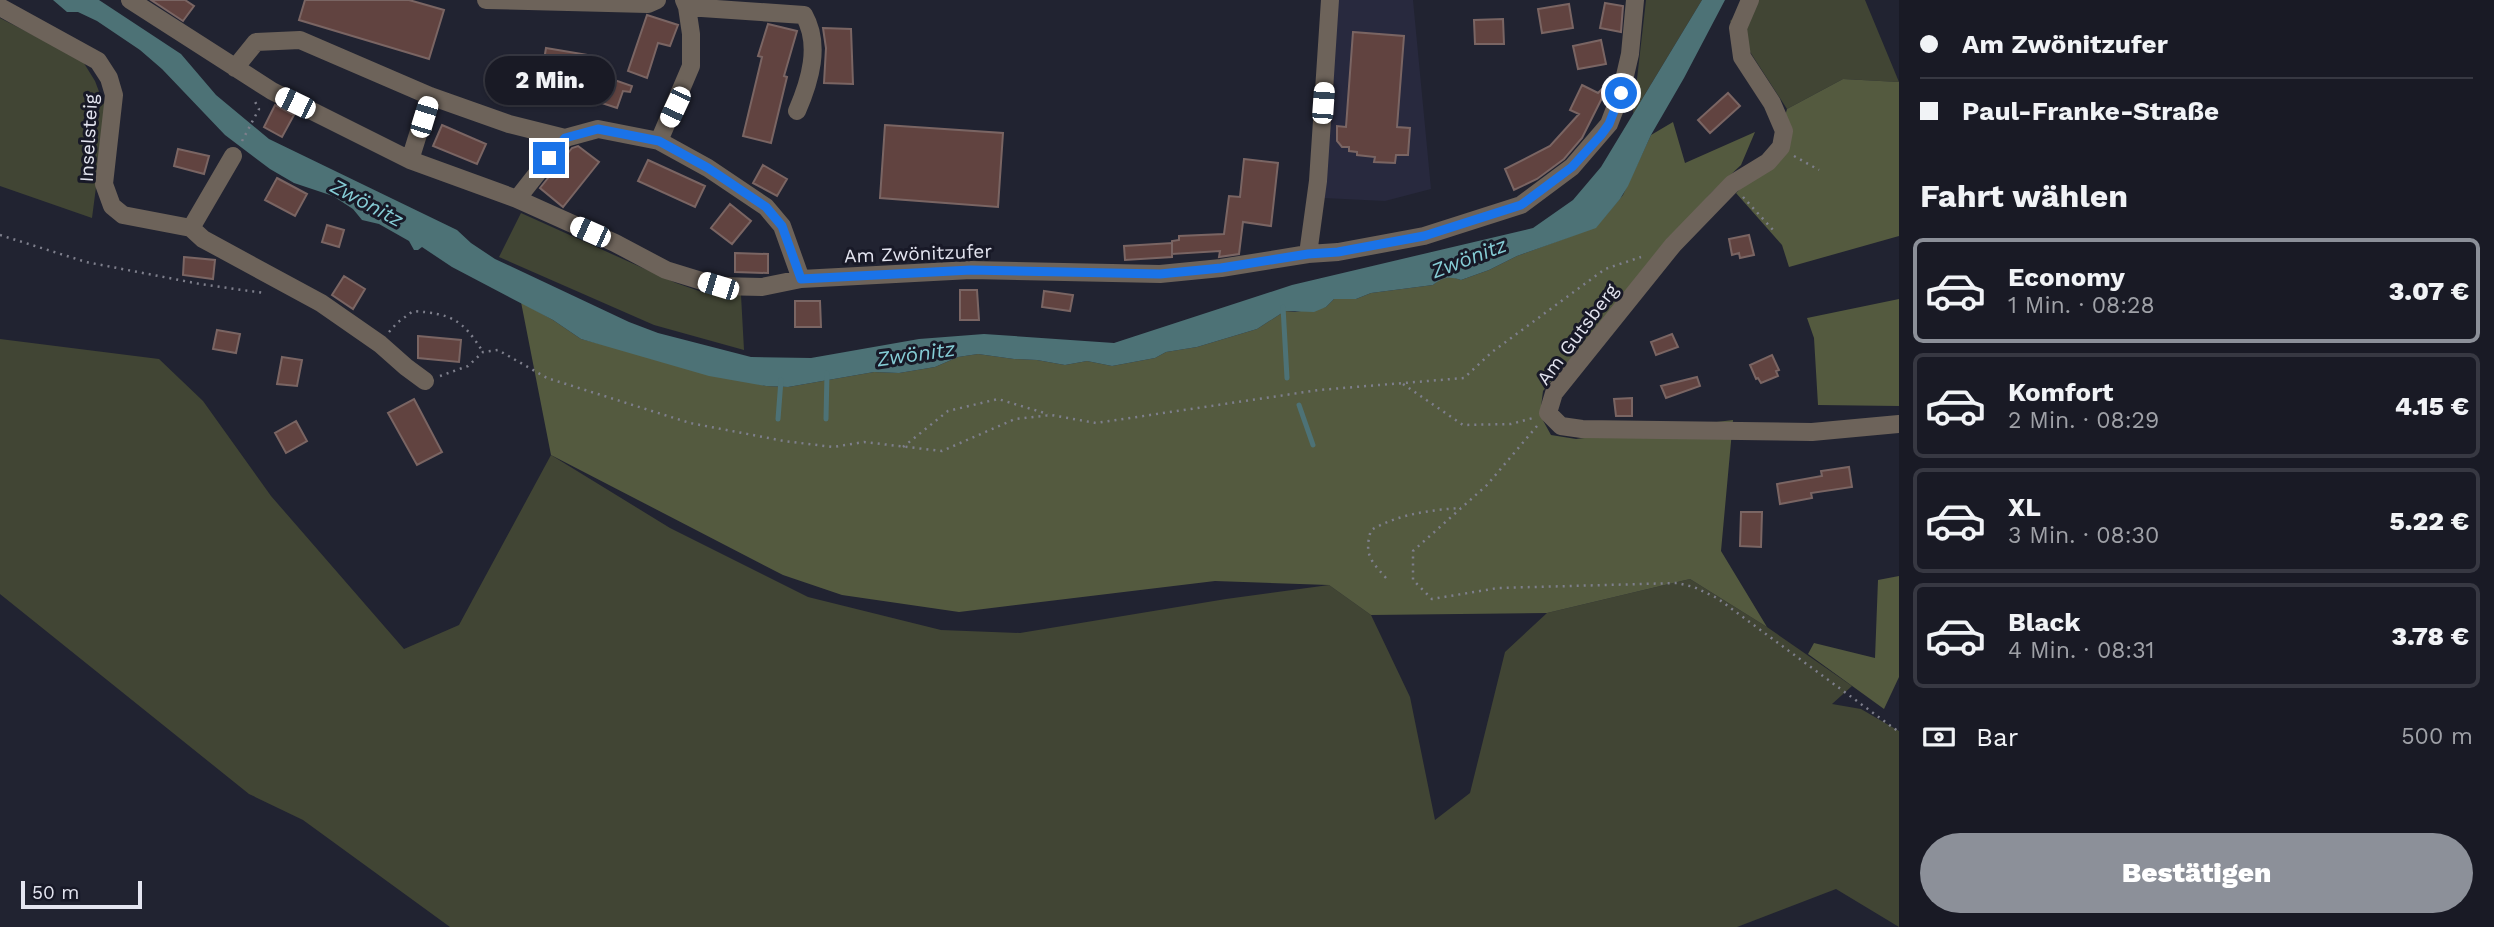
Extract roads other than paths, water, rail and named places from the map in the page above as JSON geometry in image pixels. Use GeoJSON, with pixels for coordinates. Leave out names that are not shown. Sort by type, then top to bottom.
{"type":"FeatureCollection","features":[{"type":"Feature","properties":{"kind":"street","name":"Am Zwönitzufer"},"geometry":{"type":"LineString","coordinates":[[130,0],[272,92],[410,160],[517,199],[615,243],[666,270],[718,286],[762,287],[801,279],[971,270],[1160,274],[1221,268],[1338,252],[1424,236],[1521,205],[1572,167],[1609,124],[1621,93],[1630,54],[1634,0]]}},
{"type":"Feature","properties":{"kind":"street"},"geometry":{"type":"LineString","coordinates":[[486,0],[648,4],[657,0]]}},
{"type":"Feature","properties":{"kind":"street"},"geometry":{"type":"LineString","coordinates":[[1308,254],[1318,181],[1329,0]]}},
{"type":"Feature","properties":{"kind":"street","name":"Am Gutsberg"},"geometry":{"type":"LineString","coordinates":[[1750,0],[1738,28],[1742,57],[1772,103],[1784,131],[1781,147],[1768,162],[1732,184],[1674,245],[1555,393],[1548,413],[1562,426],[1582,429],[1812,432],[1899,424]]}},
{"type":"Feature","properties":{"kind":"street"},"geometry":{"type":"LineString","coordinates":[[659,141],[691,66],[686,3],[804,15],[811,27],[813,54],[808,84],[797,111]]}},
{"type":"Feature","properties":{"kind":"street","name":"Inselsteig"},"geometry":{"type":"LineString","coordinates":[[0,7],[97,61],[109,78],[114,95],[104,184],[112,206],[123,215],[191,228],[203,239],[321,303],[380,344],[425,381]]}},
{"type":"Feature","properties":{"kind":"street"},"geometry":{"type":"LineString","coordinates":[[235,68],[256,42],[300,40],[430,96],[509,124],[565,138],[598,129],[659,141],[708,168],[766,207],[782,226],[801,279]]}},
{"type":"Feature","properties":{"kind":"street"},"geometry":{"type":"LineString","coordinates":[[410,160],[430,96]]}},
{"type":"Feature","properties":{"kind":"street"},"geometry":{"type":"LineString","coordinates":[[517,199],[565,138]]}},
{"type":"Feature","properties":{"kind":"street"},"geometry":{"type":"LineString","coordinates":[[191,228],[233,156]]}},
{"type":"Feature","properties":{"kind":"water","name":"Zwönitz"},"geometry":{"type":"Polygon","coordinates":[[[53,0],[99,0],[181,54],[216,95],[269,139],[457,230],[495,259],[658,333],[751,357],[811,358],[919,339],[984,334],[1114,343],[1292,285],[1533,228],[1573,200],[1601,167],[1702,0],[1725,0],[1651,135],[1628,186],[1596,228],[1517,256],[1461,280],[1446,278],[1433,285],[1371,293],[1356,299],[1334,299],[1326,307],[1314,312],[1285,311],[1257,329],[1197,347],[1166,352],[1155,358],[1112,366],[1087,361],[1065,365],[978,354],[958,357],[935,367],[899,373],[874,372],[788,387],[709,376],[581,339],[553,320],[452,267],[422,247],[414,250],[409,241],[379,224],[362,220],[353,209],[333,196],[294,183],[270,169],[225,135],[162,69],[140,50],[97,21],[78,12],[67,12],[53,0]]]}},
{"type":"Feature","properties":{"kind":"waterway"},"geometry":{"type":"LineString","coordinates":[[1283,307],[1287,378]]}},
{"type":"Feature","properties":{"kind":"waterway"},"geometry":{"type":"LineString","coordinates":[[826,419],[827,373]]}},
{"type":"Feature","properties":{"kind":"waterway"},"geometry":{"type":"LineString","coordinates":[[778,419],[781,380]]}},
{"type":"Feature","properties":{"kind":"waterway"},"geometry":{"type":"LineString","coordinates":[[1299,405],[1313,445]]}}]}
